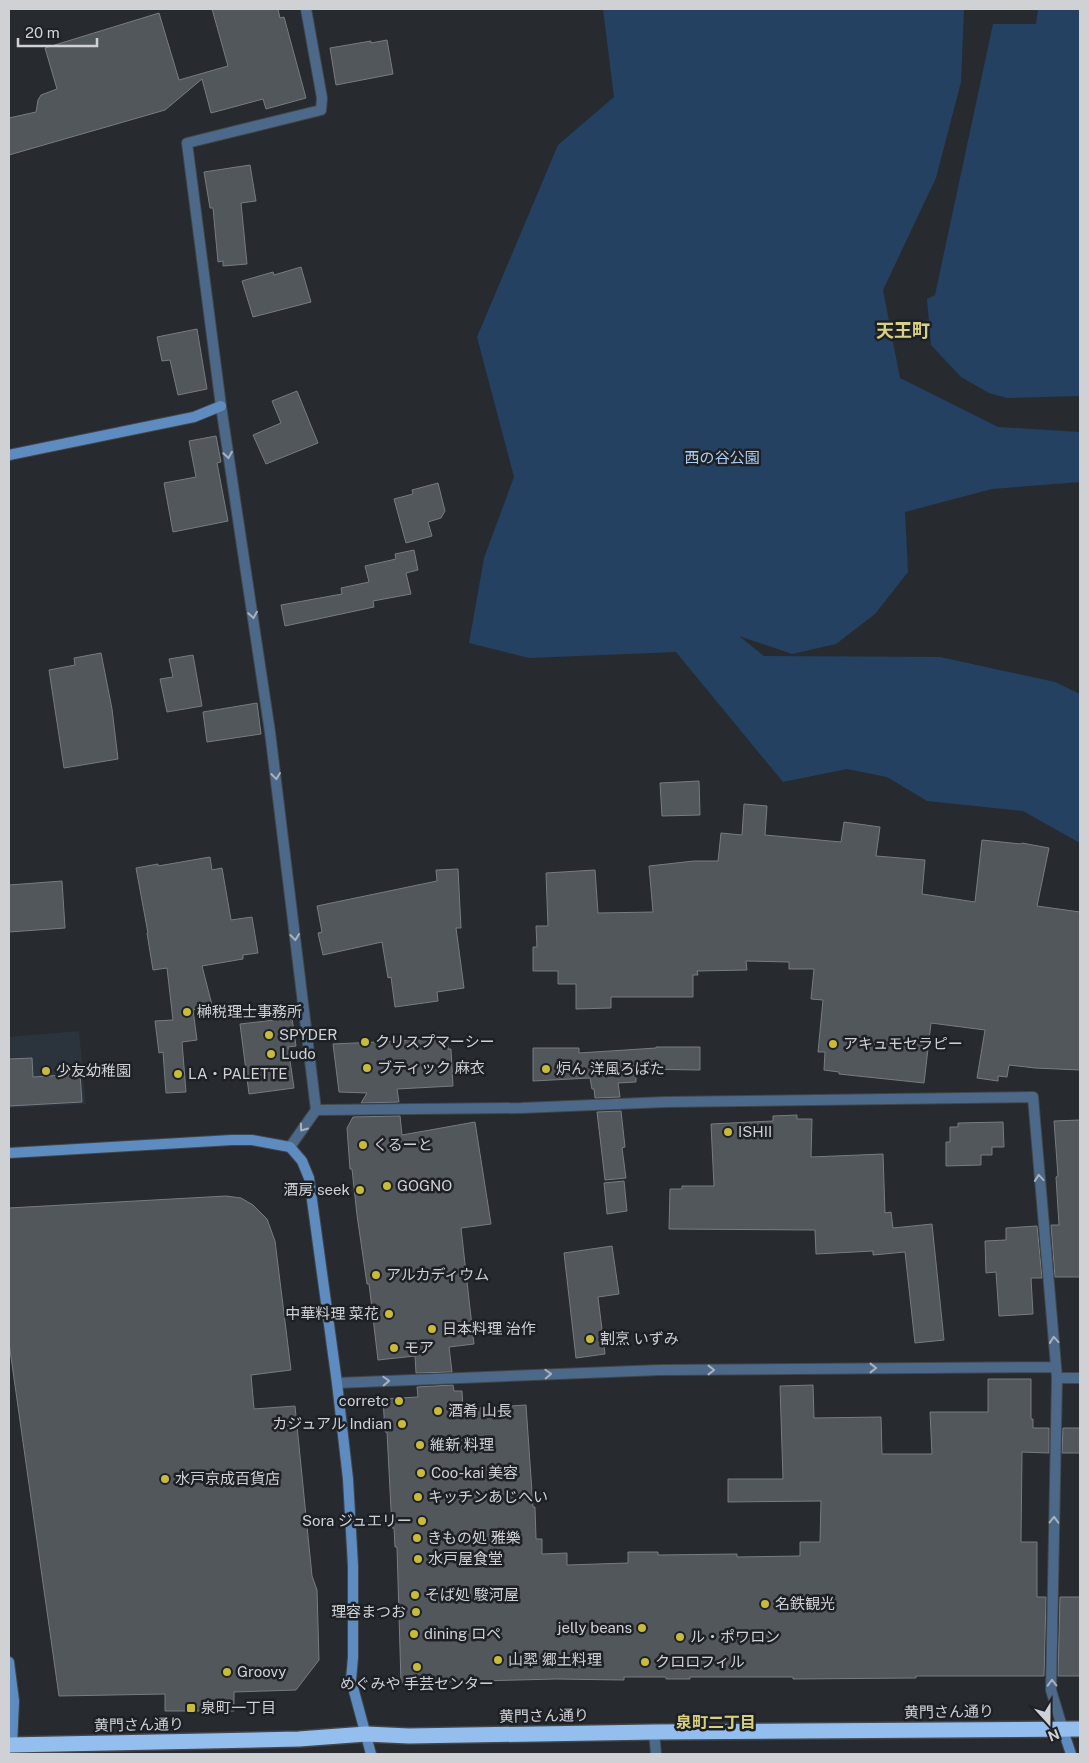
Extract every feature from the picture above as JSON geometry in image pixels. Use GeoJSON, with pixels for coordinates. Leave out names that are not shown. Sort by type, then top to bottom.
{"type":"FeatureCollection","features":[{"type":"Feature","properties":{"kind":"highway","name":"黄門さん通り"},"geometry":{"type":"LineString","coordinates":[[11,1748],[291,1739],[366,1734],[430,1736],[654,1732],[1080,1729]]}},
{"type":"Feature","properties":{"kind":"street"},"geometry":{"type":"LineString","coordinates":[[290,1146],[316,1110],[270,732],[221,406],[187,143],[321,110],[322,98],[306,9]]}},
{"type":"Feature","properties":{"kind":"street"},"geometry":{"type":"LineString","coordinates":[[9,455],[194,417],[221,406]]}},
{"type":"Feature","properties":{"kind":"street"},"geometry":{"type":"LineString","coordinates":[[316,1110],[522,1108],[665,1102],[1033,1097],[1057,1378],[1051,1690],[1071,1754]]}},
{"type":"Feature","properties":{"kind":"street"},"geometry":{"type":"LineString","coordinates":[[9,1154],[252,1140],[290,1146],[302,1161],[309,1178],[337,1383],[348,1480],[353,1566],[353,1657],[351,1680],[371,1754]]}},
{"type":"Feature","properties":{"kind":"street"},"geometry":{"type":"LineString","coordinates":[[337,1383],[660,1370],[1056,1367]]}},
{"type":"Feature","properties":{"kind":"street"},"geometry":{"type":"LineString","coordinates":[[1057,1378],[1080,1378]]}},
{"type":"Feature","properties":{"kind":"street"},"geometry":{"type":"LineString","coordinates":[[9,1662],[14,1701],[11,1748]]}},
{"type":"Feature","properties":{"kind":"street"},"geometry":{"type":"LineString","coordinates":[[654,1732],[656,1754]]}},
{"type":"Feature","properties":{"kind":"shaded area","name":"少友幼稚園"},"geometry":{"type":"Polygon","coordinates":[[[79,1031],[86,1104],[9,1108],[9,1037],[79,1031]]]}},
{"type":"Feature","properties":{"kind":"green space","name":"西の谷公園"},"geometry":{"type":"Polygon","coordinates":[[[603,9],[964,9],[961,82],[936,178],[883,290],[900,378],[998,427],[1080,432],[1080,482],[992,489],[905,512],[908,572],[875,614],[836,644],[792,654],[739,636],[764,656],[940,657],[1055,682],[1080,694],[1080,843],[1023,811],[927,801],[887,777],[847,769],[783,782],[676,652],[529,658],[469,643],[484,558],[514,477],[477,337],[558,145],[614,97],[603,9]]]}},
{"type":"Feature","properties":{"kind":"green space"},"geometry":{"type":"Polygon","coordinates":[[[1038,9],[1080,9],[1080,396],[1007,398],[989,393],[961,377],[931,345],[927,299],[935,295],[993,24],[1036,24],[1038,9]]]}},
{"type":"Feature","properties":{"kind":"building"},"geometry":{"type":"Polygon","coordinates":[[[212,9],[278,9],[280,18],[284,17],[306,98],[266,109],[263,99],[211,113],[202,79],[165,110],[9,155],[9,118],[36,112],[41,95],[57,89],[45,48],[159,13],[179,80],[228,66],[212,9]]]}},
{"type":"Feature","properties":{"kind":"building"},"geometry":{"type":"Polygon","coordinates":[[[387,40],[393,74],[336,85],[330,48],[387,40]]]}},
{"type":"Feature","properties":{"kind":"building"},"geometry":{"type":"Polygon","coordinates":[[[250,165],[256,201],[241,203],[247,264],[223,266],[223,261],[218,262],[213,208],[210,208],[204,172],[250,165]]]}},
{"type":"Feature","properties":{"kind":"building"},"geometry":{"type":"Polygon","coordinates":[[[301,267],[311,302],[253,317],[242,281],[273,272],[274,275],[301,267]]]}},
{"type":"Feature","properties":{"kind":"building"},"geometry":{"type":"Polygon","coordinates":[[[197,329],[207,389],[178,395],[170,360],[162,361],[157,337],[197,329]]]}},
{"type":"Feature","properties":{"kind":"building"},"geometry":{"type":"Polygon","coordinates":[[[297,391],[318,443],[266,464],[253,435],[281,423],[272,401],[297,391]]]}},
{"type":"Feature","properties":{"kind":"building"},"geometry":{"type":"Polygon","coordinates":[[[216,436],[221,462],[217,463],[228,521],[173,532],[164,483],[196,477],[189,441],[216,436]]]}},
{"type":"Feature","properties":{"kind":"building"},"geometry":{"type":"Polygon","coordinates":[[[438,483],[445,511],[441,518],[428,522],[432,536],[406,543],[394,499],[413,494],[412,490],[438,483]]]}},
{"type":"Feature","properties":{"kind":"building"},"geometry":{"type":"Polygon","coordinates":[[[414,550],[418,570],[406,573],[411,594],[373,601],[374,607],[285,626],[281,605],[342,594],[341,588],[369,582],[365,566],[396,559],[395,554],[414,550]]]}},
{"type":"Feature","properties":{"kind":"building"},"geometry":{"type":"Polygon","coordinates":[[[101,653],[112,709],[118,759],[64,768],[49,670],[75,665],[74,658],[101,653]]]}},
{"type":"Feature","properties":{"kind":"building"},"geometry":{"type":"Polygon","coordinates":[[[193,655],[202,706],[167,712],[160,679],[173,677],[169,659],[193,655]]]}},
{"type":"Feature","properties":{"kind":"building"},"geometry":{"type":"Polygon","coordinates":[[[257,703],[261,734],[207,742],[203,712],[257,703]]]}},
{"type":"Feature","properties":{"kind":"building"},"geometry":{"type":"Polygon","coordinates":[[[699,781],[700,815],[662,816],[660,783],[699,781]]]}},
{"type":"Feature","properties":{"kind":"building"},"geometry":{"type":"Polygon","coordinates":[[[744,804],[767,806],[765,835],[841,842],[844,822],[880,827],[876,856],[925,860],[922,894],[975,902],[982,840],[1022,843],[1049,848],[1037,906],[1080,912],[1080,1070],[1009,1065],[1007,1077],[998,1076],[998,1081],[977,1078],[985,1030],[931,1023],[924,1083],[839,1074],[839,1072],[824,1070],[825,1052],[818,1052],[823,1000],[811,999],[814,969],[789,969],[789,962],[746,961],[747,970],[697,971],[698,975],[693,975],[693,997],[611,997],[611,1008],[576,1009],[576,984],[558,984],[558,971],[533,971],[533,947],[537,947],[536,926],[548,926],[546,873],[595,870],[598,913],[653,912],[649,866],[694,861],[718,861],[721,833],[742,835],[744,804]]]}},
{"type":"Feature","properties":{"kind":"building"},"geometry":{"type":"Polygon","coordinates":[[[210,857],[212,870],[222,868],[231,920],[252,917],[258,953],[243,955],[243,959],[202,966],[212,1005],[193,1010],[197,1040],[182,1042],[186,1092],[166,1093],[163,1052],[159,1053],[155,1021],[173,1020],[167,968],[153,970],[136,868],[210,857]]]}},
{"type":"Feature","properties":{"kind":"building"},"geometry":{"type":"Polygon","coordinates":[[[458,869],[461,928],[456,928],[464,988],[437,992],[438,1001],[395,1007],[391,977],[388,978],[382,942],[323,955],[318,933],[322,932],[317,906],[437,881],[436,870],[458,869]]]}},
{"type":"Feature","properties":{"kind":"building"},"geometry":{"type":"Polygon","coordinates":[[[62,881],[65,928],[9,932],[9,885],[62,881]]]}},
{"type":"Feature","properties":{"kind":"building"},"geometry":{"type":"Polygon","coordinates":[[[292,1018],[296,1046],[288,1047],[294,1088],[249,1094],[240,1024],[292,1018]]]}},
{"type":"Feature","properties":{"kind":"building"},"geometry":{"type":"Polygon","coordinates":[[[442,1039],[443,1046],[448,1046],[448,1049],[451,1049],[453,1086],[397,1089],[399,1102],[361,1103],[367,1093],[339,1092],[333,1044],[442,1039]]]}},
{"type":"Feature","properties":{"kind":"building"},"geometry":{"type":"Polygon","coordinates":[[[656,1047],[700,1047],[700,1070],[636,1069],[636,1082],[618,1083],[620,1097],[595,1098],[590,1078],[533,1081],[533,1048],[579,1048],[579,1053],[656,1047]]]}},
{"type":"Feature","properties":{"kind":"building"},"geometry":{"type":"Polygon","coordinates":[[[32,1058],[33,1077],[80,1074],[82,1102],[9,1106],[9,1059],[32,1058]]]}},
{"type":"Feature","properties":{"kind":"building"},"geometry":{"type":"Polygon","coordinates":[[[621,1111],[625,1147],[622,1148],[626,1178],[605,1180],[597,1112],[621,1111]]]}},
{"type":"Feature","properties":{"kind":"building"},"geometry":{"type":"Polygon","coordinates":[[[797,1115],[797,1119],[812,1119],[811,1157],[883,1154],[885,1213],[891,1212],[893,1228],[932,1224],[944,1340],[915,1343],[905,1252],[873,1255],[873,1251],[816,1254],[815,1230],[669,1229],[670,1189],[682,1189],[682,1186],[714,1186],[711,1124],[773,1121],[773,1116],[797,1115]]]}},
{"type":"Feature","properties":{"kind":"building"},"geometry":{"type":"Polygon","coordinates":[[[400,1116],[402,1135],[475,1122],[491,1224],[461,1228],[474,1344],[449,1347],[452,1372],[416,1373],[415,1356],[378,1360],[369,1284],[367,1284],[352,1169],[350,1169],[347,1128],[353,1117],[400,1116]]]}},
{"type":"Feature","properties":{"kind":"building"},"geometry":{"type":"Polygon","coordinates":[[[1080,1120],[1080,1277],[1055,1277],[1051,1225],[1059,1225],[1054,1121],[1080,1120]]]}},
{"type":"Feature","properties":{"kind":"building"},"geometry":{"type":"Polygon","coordinates":[[[1003,1122],[1004,1147],[992,1147],[992,1155],[981,1155],[981,1165],[946,1166],[946,1142],[950,1142],[950,1127],[958,1127],[958,1123],[1003,1122]]]}},
{"type":"Feature","properties":{"kind":"building"},"geometry":{"type":"Polygon","coordinates":[[[624,1181],[627,1211],[607,1214],[604,1183],[624,1181]]]}},
{"type":"Feature","properties":{"kind":"building","name":"水戸京成百貨店"},"geometry":{"type":"Polygon","coordinates":[[[226,1196],[241,1198],[253,1205],[267,1219],[275,1241],[291,1370],[251,1375],[254,1409],[295,1406],[312,1576],[317,1590],[319,1660],[296,1690],[234,1692],[234,1711],[165,1711],[165,1694],[59,1696],[9,1343],[9,1208],[226,1196]]]}},
{"type":"Feature","properties":{"kind":"building"},"geometry":{"type":"Polygon","coordinates":[[[1037,1226],[1042,1278],[1031,1278],[1033,1314],[999,1316],[996,1272],[986,1273],[985,1241],[1006,1240],[1006,1228],[1037,1226]]]}},
{"type":"Feature","properties":{"kind":"building"},"geometry":{"type":"Polygon","coordinates":[[[612,1246],[619,1294],[598,1297],[605,1354],[576,1358],[564,1253],[612,1246]]]}},
{"type":"Feature","properties":{"kind":"building"},"geometry":{"type":"Polygon","coordinates":[[[988,1379],[1031,1379],[1031,1419],[1033,1419],[1033,1428],[1049,1428],[1049,1453],[1022,1452],[1021,1542],[1037,1542],[1037,1597],[1046,1597],[1044,1676],[916,1676],[916,1678],[793,1679],[793,1677],[690,1677],[690,1679],[666,1679],[666,1677],[624,1677],[624,1680],[556,1679],[401,1683],[397,1547],[395,1547],[394,1528],[392,1528],[387,1432],[385,1432],[383,1399],[418,1397],[417,1387],[453,1385],[454,1391],[462,1391],[463,1409],[526,1405],[536,1539],[542,1539],[542,1554],[567,1553],[567,1565],[628,1563],[628,1552],[658,1552],[658,1555],[737,1554],[737,1557],[800,1556],[800,1542],[820,1542],[821,1501],[728,1502],[728,1479],[783,1479],[780,1386],[813,1385],[814,1418],[881,1417],[882,1454],[932,1454],[930,1412],[988,1412],[988,1379]]]}},
{"type":"Feature","properties":{"kind":"building"},"geometry":{"type":"Polygon","coordinates":[[[1063,1428],[1080,1428],[1080,1453],[1062,1453],[1063,1428]]]}},
{"type":"Feature","properties":{"kind":"building"},"geometry":{"type":"Polygon","coordinates":[[[1060,1597],[1080,1597],[1080,1676],[1058,1676],[1060,1597]]]}},
{"type":"Feature","properties":{"kind":"place","name":"榊税理士事務所"},"geometry":{"type":"Point","coordinates":[187,1012]}},
{"type":"Feature","properties":{"kind":"place","name":"SPYDER"},"geometry":{"type":"Point","coordinates":[269,1035]}},
{"type":"Feature","properties":{"kind":"place","name":"クリスプマーシー"},"geometry":{"type":"Point","coordinates":[365,1042]}},
{"type":"Feature","properties":{"kind":"place","name":"アキュモセラピー"},"geometry":{"type":"Point","coordinates":[833,1044]}},
{"type":"Feature","properties":{"kind":"place","name":"Ludo"},"geometry":{"type":"Point","coordinates":[271,1054]}},
{"type":"Feature","properties":{"kind":"place","name":"ブティック 麻衣"},"geometry":{"type":"Point","coordinates":[367,1068]}},
{"type":"Feature","properties":{"kind":"place","name":"炉ん 洋風ろばた"},"geometry":{"type":"Point","coordinates":[546,1069]}},
{"type":"Feature","properties":{"kind":"place","name":"少友幼稚園"},"geometry":{"type":"Point","coordinates":[46,1071]}},
{"type":"Feature","properties":{"kind":"place","name":"LA・PALETTE"},"geometry":{"type":"Point","coordinates":[178,1074]}},
{"type":"Feature","properties":{"kind":"place","name":"ISHII"},"geometry":{"type":"Point","coordinates":[728,1132]}},
{"type":"Feature","properties":{"kind":"place","name":"くるーと"},"geometry":{"type":"Point","coordinates":[363,1145]}},
{"type":"Feature","properties":{"kind":"place","name":"GOGNO"},"geometry":{"type":"Point","coordinates":[387,1186]}},
{"type":"Feature","properties":{"kind":"place","name":"酒房 seek"},"geometry":{"type":"Point","coordinates":[360,1190]}},
{"type":"Feature","properties":{"kind":"place","name":"アルカディウム"},"geometry":{"type":"Point","coordinates":[376,1275]}},
{"type":"Feature","properties":{"kind":"place","name":"中華料理 菜花"},"geometry":{"type":"Point","coordinates":[389,1314]}},
{"type":"Feature","properties":{"kind":"place","name":"日本料理 治作"},"geometry":{"type":"Point","coordinates":[432,1329]}},
{"type":"Feature","properties":{"kind":"place","name":"割烹 いずみ"},"geometry":{"type":"Point","coordinates":[590,1339]}},
{"type":"Feature","properties":{"kind":"place","name":"モア"},"geometry":{"type":"Point","coordinates":[394,1348]}},
{"type":"Feature","properties":{"kind":"place","name":"corretc"},"geometry":{"type":"Point","coordinates":[399,1401]}},
{"type":"Feature","properties":{"kind":"place","name":"酒肴 山長"},"geometry":{"type":"Point","coordinates":[438,1411]}},
{"type":"Feature","properties":{"kind":"place","name":"カジュアル Indian"},"geometry":{"type":"Point","coordinates":[402,1424]}},
{"type":"Feature","properties":{"kind":"place","name":"維新 料理"},"geometry":{"type":"Point","coordinates":[420,1445]}},
{"type":"Feature","properties":{"kind":"place","name":"Coo-kai 美容"},"geometry":{"type":"Point","coordinates":[421,1473]}},
{"type":"Feature","properties":{"kind":"place","name":"水戸京成百貨店"},"geometry":{"type":"Point","coordinates":[165,1479]}},
{"type":"Feature","properties":{"kind":"place","name":"キッチンあじへい"},"geometry":{"type":"Point","coordinates":[418,1497]}},
{"type":"Feature","properties":{"kind":"place","name":"Sora ジュエリー"},"geometry":{"type":"Point","coordinates":[422,1521]}},
{"type":"Feature","properties":{"kind":"place","name":"きもの処 雅樂"},"geometry":{"type":"Point","coordinates":[417,1538]}},
{"type":"Feature","properties":{"kind":"place","name":"水戸屋食堂"},"geometry":{"type":"Point","coordinates":[418,1559]}},
{"type":"Feature","properties":{"kind":"place","name":"そば処 駿河屋"},"geometry":{"type":"Point","coordinates":[415,1595]}},
{"type":"Feature","properties":{"kind":"place","name":"名鉄観光"},"geometry":{"type":"Point","coordinates":[765,1604]}},
{"type":"Feature","properties":{"kind":"place","name":"理容まつお"},"geometry":{"type":"Point","coordinates":[416,1612]}},
{"type":"Feature","properties":{"kind":"place","name":"jelly beans"},"geometry":{"type":"Point","coordinates":[642,1628]}},
{"type":"Feature","properties":{"kind":"place","name":"dining ロペ"},"geometry":{"type":"Point","coordinates":[414,1634]}},
{"type":"Feature","properties":{"kind":"place","name":"ル・ポワロン"},"geometry":{"type":"Point","coordinates":[680,1637]}},
{"type":"Feature","properties":{"kind":"place","name":"山翆 郷土料理"},"geometry":{"type":"Point","coordinates":[498,1660]}},
{"type":"Feature","properties":{"kind":"place","name":"クロロフィル"},"geometry":{"type":"Point","coordinates":[645,1662]}},
{"type":"Feature","properties":{"kind":"place","name":"めぐみや 手芸センター"},"geometry":{"type":"Point","coordinates":[417,1667]}},
{"type":"Feature","properties":{"kind":"place","name":"Groovy"},"geometry":{"type":"Point","coordinates":[227,1672]}},
{"type":"Feature","properties":{"kind":"place","name":"泉町一丁目"},"geometry":{"type":"Point","coordinates":[191,1708]}},
{"type":"Feature","properties":{"kind":"district","name":"天王町"},"geometry":{"type":"Point","coordinates":[903,331]}},
{"type":"Feature","properties":{"kind":"district","name":"泉町二丁目"},"geometry":{"type":"Point","coordinates":[716,1722]}}]}
